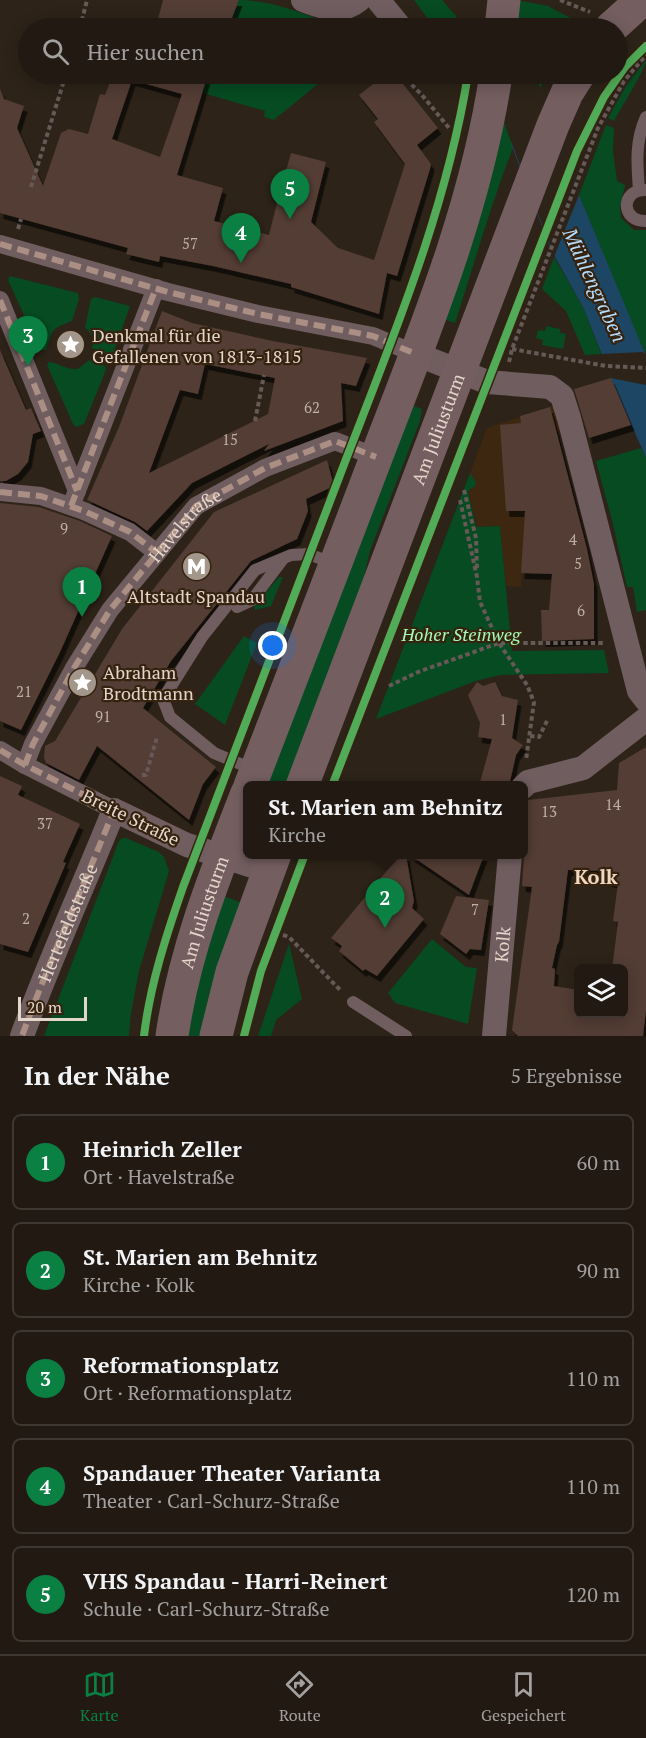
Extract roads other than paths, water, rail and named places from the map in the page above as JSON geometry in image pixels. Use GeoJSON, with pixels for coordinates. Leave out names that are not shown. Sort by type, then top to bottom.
{"type":"FeatureCollection","features":[{"type":"Feature","properties":{"kind":"main road"},"geometry":{"type":"LineString","coordinates":[[608,18],[642,0]]}},
{"type":"Feature","properties":{"kind":"main road","name":"Am Juliusturm"},"geometry":{"type":"LineString","coordinates":[[252,781],[416,354],[463,217],[481,156],[495,84]]}},
{"type":"Feature","properties":{"kind":"main road","name":"Am Juliusturm"},"geometry":{"type":"LineString","coordinates":[[304,781],[553,125],[573,84]]}},
{"type":"Feature","properties":{"kind":"main road","name":"Am Juliusturm"},"geometry":{"type":"LineString","coordinates":[[172,1036],[184,975],[195,936],[243,804]]}},
{"type":"Feature","properties":{"kind":"main road"},"geometry":{"type":"LineString","coordinates":[[216,1036],[232,972],[272,863]]}},
{"type":"Feature","properties":{"kind":"street"},"geometry":{"type":"LineString","coordinates":[[303,0],[331,9],[352,6],[359,0]]}},
{"type":"Feature","properties":{"kind":"street"},"geometry":{"type":"LineString","coordinates":[[378,0],[393,18]]}},
{"type":"Feature","properties":{"kind":"street"},"geometry":{"type":"LineString","coordinates":[[0,244],[258,314],[372,336],[487,382],[550,387],[562,396],[639,691],[646,700]]}},
{"type":"Feature","properties":{"kind":"street"},"geometry":{"type":"LineString","coordinates":[[74,499],[156,288]]}},
{"type":"Feature","properties":{"kind":"street"},"geometry":{"type":"LineString","coordinates":[[0,300],[74,499]]}},
{"type":"Feature","properties":{"kind":"street","name":"Havelstraße"},"geometry":{"type":"LineString","coordinates":[[25,765],[33,744],[74,668],[110,610],[196,506],[265,468],[335,441],[376,457]]}},
{"type":"Feature","properties":{"kind":"street"},"geometry":{"type":"LineString","coordinates":[[0,492],[74,499],[130,532],[157,553]]}},
{"type":"Feature","properties":{"kind":"street"},"geometry":{"type":"LineString","coordinates":[[528,782],[583,768],[646,719]]}},
{"type":"Feature","properties":{"kind":"street","name":"Breite Straße"},"geometry":{"type":"LineString","coordinates":[[0,750],[25,765],[187,845],[243,858]]}},
{"type":"Feature","properties":{"kind":"street","name":"Hertefeldstraße"},"geometry":{"type":"LineString","coordinates":[[22,1036],[45,973],[79,899],[114,810]]}},
{"type":"Feature","properties":{"kind":"street","name":"Breite Straße"},"geometry":{"type":"LineString","coordinates":[[248,859],[272,863]]}},
{"type":"Feature","properties":{"kind":"street","name":"Kolk"},"geometry":{"type":"LineString","coordinates":[[494,1036],[510,859]]}},
{"type":"Feature","properties":{"kind":"lane"},"geometry":{"type":"LineString","coordinates":[[646,117],[640,129],[637,156],[642,190],[629,197],[626,204],[632,218],[639,222],[646,221]]}},
{"type":"Feature","properties":{"kind":"lane"},"geometry":{"type":"LineString","coordinates":[[249,781],[170,717],[163,699],[202,637],[255,570],[291,555],[309,554],[335,564]]}},
{"type":"Feature","properties":{"kind":"lane"},"geometry":{"type":"LineString","coordinates":[[237,607],[252,600],[262,590],[283,558]]}},
{"type":"Feature","properties":{"kind":"lane"},"geometry":{"type":"LineString","coordinates":[[353,1002],[406,1036]]}},
{"type":"Feature","properties":{"kind":"water","name":"Mühlengraben"},"geometry":{"type":"Polygon","coordinates":[[[532,84],[539,84],[579,195],[646,356],[646,458],[584,309],[550,248],[511,144],[532,84]]]}},
{"type":"Feature","properties":{"kind":"place","name":"VHS Spandau - Harri-Reinert"},"geometry":{"type":"Point","coordinates":[290,219]}},
{"type":"Feature","properties":{"kind":"place","name":"Spandauer Theater Varianta"},"geometry":{"type":"Point","coordinates":[241,263]}},
{"type":"Feature","properties":{"kind":"place","name":"Denkmal für die Gefallenen von 1813-1815"},"geometry":{"type":"Point","coordinates":[71,345]}},
{"type":"Feature","properties":{"kind":"place","name":"Reformationsplatz"},"geometry":{"type":"Point","coordinates":[28,366]}},
{"type":"Feature","properties":{"kind":"place","name":"Altstadt Spandau"},"geometry":{"type":"Point","coordinates":[196,567]}},
{"type":"Feature","properties":{"kind":"place","name":"Heinrich Zeller"},"geometry":{"type":"Point","coordinates":[82,617]}},
{"type":"Feature","properties":{"kind":"place","name":"Abraham Brodtmann"},"geometry":{"type":"Point","coordinates":[82,682]}},
{"type":"Feature","properties":{"kind":"place","name":"St. Marien am Behnitz"},"geometry":{"type":"Point","coordinates":[385,928]}},
{"type":"Feature","properties":{"kind":"district","name":"Kolk"},"geometry":{"type":"Point","coordinates":[596,876]}},
{"type":"Feature","properties":{"kind":"park label","name":"Hoher Steinweg"},"geometry":{"type":"Point","coordinates":[461,634]}}]}
